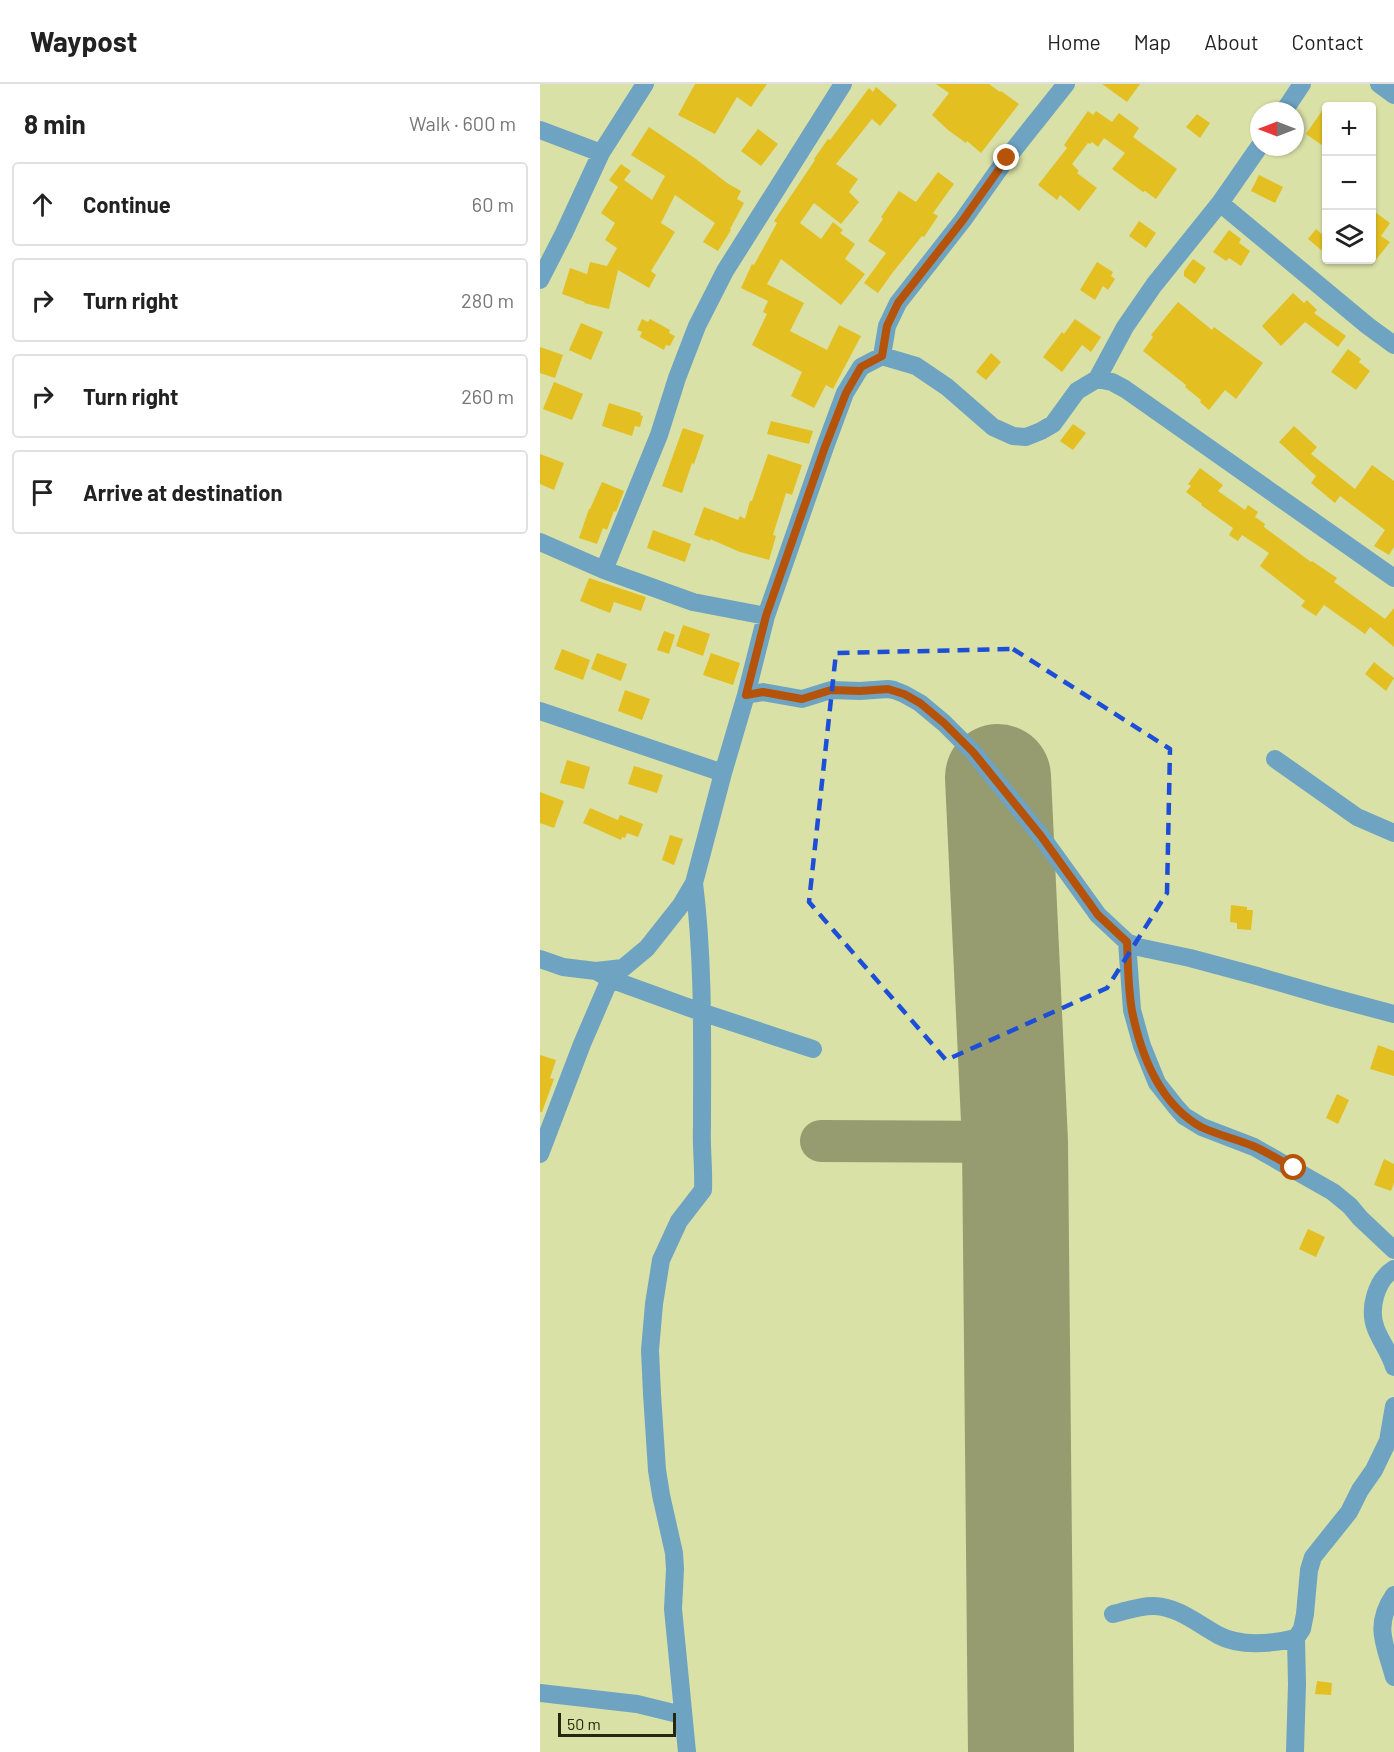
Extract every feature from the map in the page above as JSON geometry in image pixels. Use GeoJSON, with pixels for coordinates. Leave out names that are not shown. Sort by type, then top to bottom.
{"type":"FeatureCollection","features":[{"type":"Feature","properties":{"kind":"street"},"geometry":{"type":"LineString","coordinates":[[540,280],[601,153],[645,84]]}},
{"type":"Feature","properties":{"kind":"street"},"geometry":{"type":"LineString","coordinates":[[604,570],[659,435],[697,326],[725,271],[843,84]]}},
{"type":"Feature","properties":{"kind":"street"},"geometry":{"type":"LineString","coordinates":[[1290,102],[1302,84]]}},
{"type":"Feature","properties":{"kind":"street"},"geometry":{"type":"LineString","coordinates":[[1379,84],[1394,95]]}},
{"type":"Feature","properties":{"kind":"street"},"geometry":{"type":"LineString","coordinates":[[882,356],[887,326],[898,303],[963,220],[1062,85]]}},
{"type":"Feature","properties":{"kind":"street"},"geometry":{"type":"LineString","coordinates":[[540,130],[601,153]]}},
{"type":"Feature","properties":{"kind":"street"},"geometry":{"type":"LineString","coordinates":[[603,975],[623,968],[647,948],[694,883],[766,616],[825,447],[846,393],[861,367],[882,356],[916,366],[947,387],[993,428],[1013,436],[1026,437],[1041,431],[1053,424],[1077,391],[1097,379],[1131,319],[1220,203],[1253,156]]}},
{"type":"Feature","properties":{"kind":"street"},"geometry":{"type":"LineString","coordinates":[[1220,203],[1394,345]]}},
{"type":"Feature","properties":{"kind":"street"},"geometry":{"type":"LineString","coordinates":[[1097,379],[1112,382],[1125,389],[1394,579]]}},
{"type":"Feature","properties":{"kind":"street"},"geometry":{"type":"LineString","coordinates":[[540,542],[604,570],[693,602],[766,616]]}},
{"type":"Feature","properties":{"kind":"street"},"geometry":{"type":"LineString","coordinates":[[746,695],[763,692],[802,699],[831,690],[888,689],[904,694],[920,703],[944,723],[973,752],[1041,836],[1098,915],[1127,942],[1138,947],[1201,961],[1394,1014]]}},
{"type":"Feature","properties":{"kind":"street"},"geometry":{"type":"LineString","coordinates":[[540,711],[723,773]]}},
{"type":"Feature","properties":{"kind":"street"},"geometry":{"type":"LineString","coordinates":[[1275,759],[1357,817],[1394,833]]}},
{"type":"Feature","properties":{"kind":"street"},"geometry":{"type":"LineString","coordinates":[[687,1752],[673,1609],[674,1552],[657,1470],[650,1350],[661,1260],[679,1221],[703,1190],[700,932],[694,883]]}},
{"type":"Feature","properties":{"kind":"street"},"geometry":{"type":"LineString","coordinates":[[1127,942],[1132,1010],[1142,1046],[1157,1083],[1176,1107],[1184,1116],[1202,1127],[1254,1147],[1333,1192],[1394,1250]]}},
{"type":"Feature","properties":{"kind":"street"},"geometry":{"type":"LineString","coordinates":[[540,959],[563,967],[603,975],[701,1012],[813,1049]]}},
{"type":"Feature","properties":{"kind":"street"},"geometry":{"type":"LineString","coordinates":[[540,1154],[582,1044],[603,975]]}},
{"type":"Feature","properties":{"kind":"street"},"geometry":{"type":"LineString","coordinates":[[1394,1269],[1386,1274],[1380,1284],[1373,1308],[1376,1329],[1389,1352],[1394,1367]]}},
{"type":"Feature","properties":{"kind":"street"},"geometry":{"type":"LineString","coordinates":[[1295,1752],[1296,1638],[1302,1629],[1305,1614],[1309,1570],[1313,1557],[1349,1512],[1360,1490],[1374,1470],[1388,1441],[1394,1406]]}},
{"type":"Feature","properties":{"kind":"street"},"geometry":{"type":"LineString","coordinates":[[1394,1595],[1385,1608],[1382,1619],[1382,1634],[1394,1677]]}},
{"type":"Feature","properties":{"kind":"street"},"geometry":{"type":"LineString","coordinates":[[1113,1614],[1152,1606],[1164,1607],[1231,1640],[1264,1642],[1296,1638]]}},
{"type":"Feature","properties":{"kind":"street"},"geometry":{"type":"LineString","coordinates":[[540,1693],[637,1704],[682,1715]]}},
{"type":"Feature","properties":{"kind":"highlighted area"},"geometry":{"type":"Polygon","coordinates":[[[1013,649],[1170,749],[1167,893],[1107,988],[946,1060],[809,902],[836,653],[1013,649]]]}},
{"type":"Feature","properties":{"kind":"building"},"geometry":{"type":"Polygon","coordinates":[[[695,84],[767,84],[751,107],[737,97],[715,134],[678,115],[695,84]]]}},
{"type":"Feature","properties":{"kind":"building"},"geometry":{"type":"Polygon","coordinates":[[[936,84],[989,84],[1019,104],[981,153],[967,141],[966,143],[948,130],[932,115],[949,93],[936,84]]]}},
{"type":"Feature","properties":{"kind":"building"},"geometry":{"type":"Polygon","coordinates":[[[1102,84],[1140,84],[1127,102],[1102,84]]]}},
{"type":"Feature","properties":{"kind":"building"},"geometry":{"type":"Polygon","coordinates":[[[876,87],[897,105],[880,126],[872,119],[836,164],[858,179],[849,192],[859,202],[841,224],[814,203],[800,223],[821,239],[833,222],[843,230],[840,233],[855,244],[845,259],[865,274],[841,305],[781,259],[767,284],[804,303],[790,331],[827,350],[839,325],[861,336],[833,389],[826,385],[814,408],[791,396],[802,372],[752,345],[767,314],[763,312],[768,301],[741,288],[752,264],[754,265],[777,223],[774,221],[814,159],[869,88],[873,92],[876,87]]]}},
{"type":"Feature","properties":{"kind":"building"},"geometry":{"type":"Polygon","coordinates":[[[1088,111],[1093,115],[1096,111],[1112,122],[1119,113],[1139,128],[1133,137],[1177,169],[1156,199],[1112,169],[1125,153],[1104,138],[1098,147],[1092,142],[1088,143],[1072,164],[1079,171],[1077,173],[1097,188],[1079,211],[1060,195],[1057,200],[1038,185],[1067,148],[1064,145],[1088,111]]]}},
{"type":"Feature","properties":{"kind":"building"},"geometry":{"type":"Polygon","coordinates":[[[1322,111],[1322,145],[1306,134],[1322,111]]]}},
{"type":"Feature","properties":{"kind":"building"},"geometry":{"type":"Polygon","coordinates":[[[1197,114],[1210,123],[1200,138],[1186,127],[1197,114]]]}},
{"type":"Feature","properties":{"kind":"building"},"geometry":{"type":"Polygon","coordinates":[[[649,127],[741,191],[737,199],[744,203],[731,230],[718,251],[703,242],[715,223],[675,195],[661,223],[675,232],[651,271],[656,275],[649,288],[618,270],[609,309],[584,303],[562,294],[570,268],[587,274],[590,262],[607,266],[617,248],[605,240],[615,223],[601,213],[618,187],[609,180],[621,164],[631,171],[624,180],[652,200],[665,176],[631,155],[649,127]]]}},
{"type":"Feature","properties":{"kind":"building"},"geometry":{"type":"Polygon","coordinates":[[[758,129],[778,144],[761,166],[741,151],[758,129]]]}},
{"type":"Feature","properties":{"kind":"building"},"geometry":{"type":"Polygon","coordinates":[[[938,172],[954,184],[933,213],[938,216],[924,237],[922,236],[878,293],[864,283],[886,253],[868,241],[899,191],[916,202],[938,172]]]}},
{"type":"Feature","properties":{"kind":"building"},"geometry":{"type":"Polygon","coordinates":[[[1259,175],[1283,187],[1275,203],[1251,191],[1259,175]]]}},
{"type":"Feature","properties":{"kind":"building"},"geometry":{"type":"Polygon","coordinates":[[[1376,213],[1390,223],[1381,236],[1390,242],[1376,260],[1376,213]]]}},
{"type":"Feature","properties":{"kind":"building"},"geometry":{"type":"Polygon","coordinates":[[[1139,221],[1156,233],[1146,248],[1129,236],[1139,221]]]}},
{"type":"Feature","properties":{"kind":"building"},"geometry":{"type":"Polygon","coordinates":[[[1316,229],[1322,234],[1322,251],[1308,239],[1316,229]]]}},
{"type":"Feature","properties":{"kind":"building"},"geometry":{"type":"Polygon","coordinates":[[[1229,230],[1241,239],[1239,243],[1250,251],[1241,266],[1229,258],[1226,261],[1213,252],[1229,230]]]}},
{"type":"Feature","properties":{"kind":"building"},"geometry":{"type":"Polygon","coordinates":[[[1193,259],[1206,268],[1195,284],[1184,276],[1184,271],[1193,259]]]}},
{"type":"Feature","properties":{"kind":"building"},"geometry":{"type":"Polygon","coordinates":[[[1097,262],[1113,272],[1111,276],[1115,279],[1108,290],[1103,286],[1095,300],[1080,290],[1097,262]]]}},
{"type":"Feature","properties":{"kind":"building"},"geometry":{"type":"Polygon","coordinates":[[[1293,293],[1304,303],[1307,300],[1317,310],[1314,313],[1346,336],[1338,347],[1305,322],[1281,346],[1262,326],[1293,293]]]}},
{"type":"Feature","properties":{"kind":"building"},"geometry":{"type":"Polygon","coordinates":[[[1178,302],[1212,330],[1214,327],[1263,363],[1236,399],[1225,390],[1209,410],[1185,387],[1186,385],[1143,351],[1153,337],[1151,335],[1178,302]]]}},
{"type":"Feature","properties":{"kind":"building"},"geometry":{"type":"Polygon","coordinates":[[[642,319],[648,322],[650,319],[670,330],[669,333],[675,336],[670,346],[666,345],[664,350],[640,337],[642,332],[637,330],[642,319]]]}},
{"type":"Feature","properties":{"kind":"building"},"geometry":{"type":"Polygon","coordinates":[[[1075,319],[1101,337],[1091,352],[1082,345],[1062,372],[1043,357],[1075,319]]]}},
{"type":"Feature","properties":{"kind":"building"},"geometry":{"type":"Polygon","coordinates":[[[581,323],[603,332],[591,360],[569,350],[581,323]]]}},
{"type":"Feature","properties":{"kind":"building"},"geometry":{"type":"Polygon","coordinates":[[[540,347],[563,355],[555,378],[540,373],[540,347]]]}},
{"type":"Feature","properties":{"kind":"building"},"geometry":{"type":"Polygon","coordinates":[[[1348,349],[1361,359],[1359,362],[1370,371],[1356,390],[1331,372],[1348,349]]]}},
{"type":"Feature","properties":{"kind":"building"},"geometry":{"type":"Polygon","coordinates":[[[991,353],[1001,362],[986,380],[976,372],[991,353]]]}},
{"type":"Feature","properties":{"kind":"building"},"geometry":{"type":"Polygon","coordinates":[[[554,382],[583,394],[572,420],[543,409],[554,382]]]}},
{"type":"Feature","properties":{"kind":"building"},"geometry":{"type":"Polygon","coordinates":[[[609,403],[641,413],[640,415],[643,416],[640,427],[635,426],[632,436],[602,426],[609,403]]]}},
{"type":"Feature","properties":{"kind":"building"},"geometry":{"type":"Polygon","coordinates":[[[771,421],[813,431],[809,444],[767,434],[771,421]]]}},
{"type":"Feature","properties":{"kind":"building"},"geometry":{"type":"Polygon","coordinates":[[[1073,424],[1086,433],[1073,450],[1060,441],[1073,424]]]}},
{"type":"Feature","properties":{"kind":"building"},"geometry":{"type":"Polygon","coordinates":[[[1294,426],[1317,447],[1311,454],[1355,489],[1372,465],[1394,481],[1394,547],[1389,555],[1374,546],[1385,530],[1340,496],[1335,503],[1311,483],[1316,476],[1279,442],[1294,426]]]}},
{"type":"Feature","properties":{"kind":"building"},"geometry":{"type":"Polygon","coordinates":[[[683,428],[704,435],[682,493],[662,486],[683,428]]]}},
{"type":"Feature","properties":{"kind":"building"},"geometry":{"type":"Polygon","coordinates":[[[540,454],[564,463],[554,490],[540,484],[540,454]]]}},
{"type":"Feature","properties":{"kind":"building"},"geometry":{"type":"Polygon","coordinates":[[[768,454],[802,465],[792,495],[786,493],[773,535],[776,536],[769,560],[694,535],[704,507],[738,520],[740,516],[745,519],[768,454]]]}},
{"type":"Feature","properties":{"kind":"building"},"geometry":{"type":"Polygon","coordinates":[[[1200,468],[1223,485],[1218,491],[1245,510],[1248,505],[1258,512],[1255,517],[1265,524],[1264,527],[1337,578],[1334,582],[1385,619],[1394,608],[1394,647],[1370,627],[1365,634],[1324,605],[1316,616],[1301,606],[1305,601],[1260,566],[1269,553],[1242,535],[1238,541],[1229,535],[1233,528],[1186,492],[1191,486],[1188,484],[1200,468]]]}},
{"type":"Feature","properties":{"kind":"building"},"geometry":{"type":"Polygon","coordinates":[[[602,482],[624,491],[607,530],[603,528],[597,544],[579,538],[602,482]]]}},
{"type":"Feature","properties":{"kind":"building"},"geometry":{"type":"Polygon","coordinates":[[[653,530],[691,544],[685,562],[647,548],[653,530]]]}},
{"type":"Feature","properties":{"kind":"building"},"geometry":{"type":"Polygon","coordinates":[[[589,578],[646,597],[641,611],[614,602],[610,613],[580,601],[589,578]]]}},
{"type":"Feature","properties":{"kind":"building"},"geometry":{"type":"Polygon","coordinates":[[[683,625],[710,634],[703,656],[676,646],[683,625]]]}},
{"type":"Feature","properties":{"kind":"building"},"geometry":{"type":"Polygon","coordinates":[[[664,631],[675,635],[669,654],[657,650],[664,631]]]}},
{"type":"Feature","properties":{"kind":"building"},"geometry":{"type":"Polygon","coordinates":[[[562,649],[590,660],[583,680],[554,669],[562,649]]]}},
{"type":"Feature","properties":{"kind":"building"},"geometry":{"type":"Polygon","coordinates":[[[597,653],[627,664],[621,681],[591,669],[597,653]]]}},
{"type":"Feature","properties":{"kind":"building"},"geometry":{"type":"Polygon","coordinates":[[[711,653],[740,663],[733,685],[703,675],[711,653]]]}},
{"type":"Feature","properties":{"kind":"building"},"geometry":{"type":"Polygon","coordinates":[[[1374,662],[1394,678],[1386,691],[1365,674],[1374,662]]]}},
{"type":"Feature","properties":{"kind":"building"},"geometry":{"type":"Polygon","coordinates":[[[625,690],[650,699],[642,720],[618,711],[625,690]]]}},
{"type":"Feature","properties":{"kind":"building"},"geometry":{"type":"Polygon","coordinates":[[[567,760],[590,767],[584,789],[560,783],[567,760]]]}},
{"type":"Feature","properties":{"kind":"building"},"geometry":{"type":"Polygon","coordinates":[[[634,766],[663,775],[657,793],[628,784],[634,766]]]}},
{"type":"Feature","properties":{"kind":"building"},"geometry":{"type":"Polygon","coordinates":[[[540,792],[564,801],[554,828],[540,823],[540,792]]]}},
{"type":"Feature","properties":{"kind":"building"},"geometry":{"type":"Polygon","coordinates":[[[590,808],[618,820],[620,815],[643,824],[638,837],[627,833],[621,840],[583,823],[590,808]]]}},
{"type":"Feature","properties":{"kind":"building"},"geometry":{"type":"Polygon","coordinates":[[[670,835],[683,839],[674,865],[662,860],[670,835]]]}},
{"type":"Feature","properties":{"kind":"building"},"geometry":{"type":"Polygon","coordinates":[[[1231,905],[1253,910],[1251,930],[1237,929],[1237,923],[1230,922],[1231,905]]]}},
{"type":"Feature","properties":{"kind":"building"},"geometry":{"type":"Polygon","coordinates":[[[1378,1045],[1394,1051],[1394,1076],[1370,1069],[1378,1045]]]}},
{"type":"Feature","properties":{"kind":"building"},"geometry":{"type":"Polygon","coordinates":[[[540,1055],[556,1060],[550,1078],[554,1079],[542,1112],[540,1112],[540,1055]]]}},
{"type":"Feature","properties":{"kind":"building"},"geometry":{"type":"Polygon","coordinates":[[[1337,1094],[1349,1100],[1338,1124],[1326,1118],[1337,1094]]]}},
{"type":"Feature","properties":{"kind":"building"},"geometry":{"type":"Polygon","coordinates":[[[1384,1159],[1394,1164],[1394,1183],[1391,1191],[1374,1185],[1384,1159]]]}},
{"type":"Feature","properties":{"kind":"building"},"geometry":{"type":"Polygon","coordinates":[[[1308,1229],[1325,1237],[1316,1257],[1299,1249],[1308,1229]]]}},
{"type":"Feature","properties":{"kind":"building"},"geometry":{"type":"Polygon","coordinates":[[[1317,1681],[1332,1683],[1331,1695],[1315,1694],[1317,1681]]]}},
{"type":"Feature","properties":{"kind":"taxiway"},"geometry":{"type":"LineString","coordinates":[[821,1141],[1015,1142]]}},
{"type":"Feature","properties":{"kind":"runway"},"geometry":{"type":"LineString","coordinates":[[998,777],[1015,1142],[1021,1752]]}},
{"type":"Feature","properties":{"kind":"route"},"geometry":{"type":"LineString","coordinates":[[1007,158],[963,220],[898,303],[887,326],[882,356],[861,367],[846,393],[766,616],[746,695],[763,692],[802,699],[831,690],[888,689],[904,694],[920,703],[944,723],[973,752],[1041,836],[1098,915],[1127,942],[1132,1010],[1149,1066],[1165,1094],[1184,1116],[1202,1127],[1254,1147],[1294,1168]]}}]}
